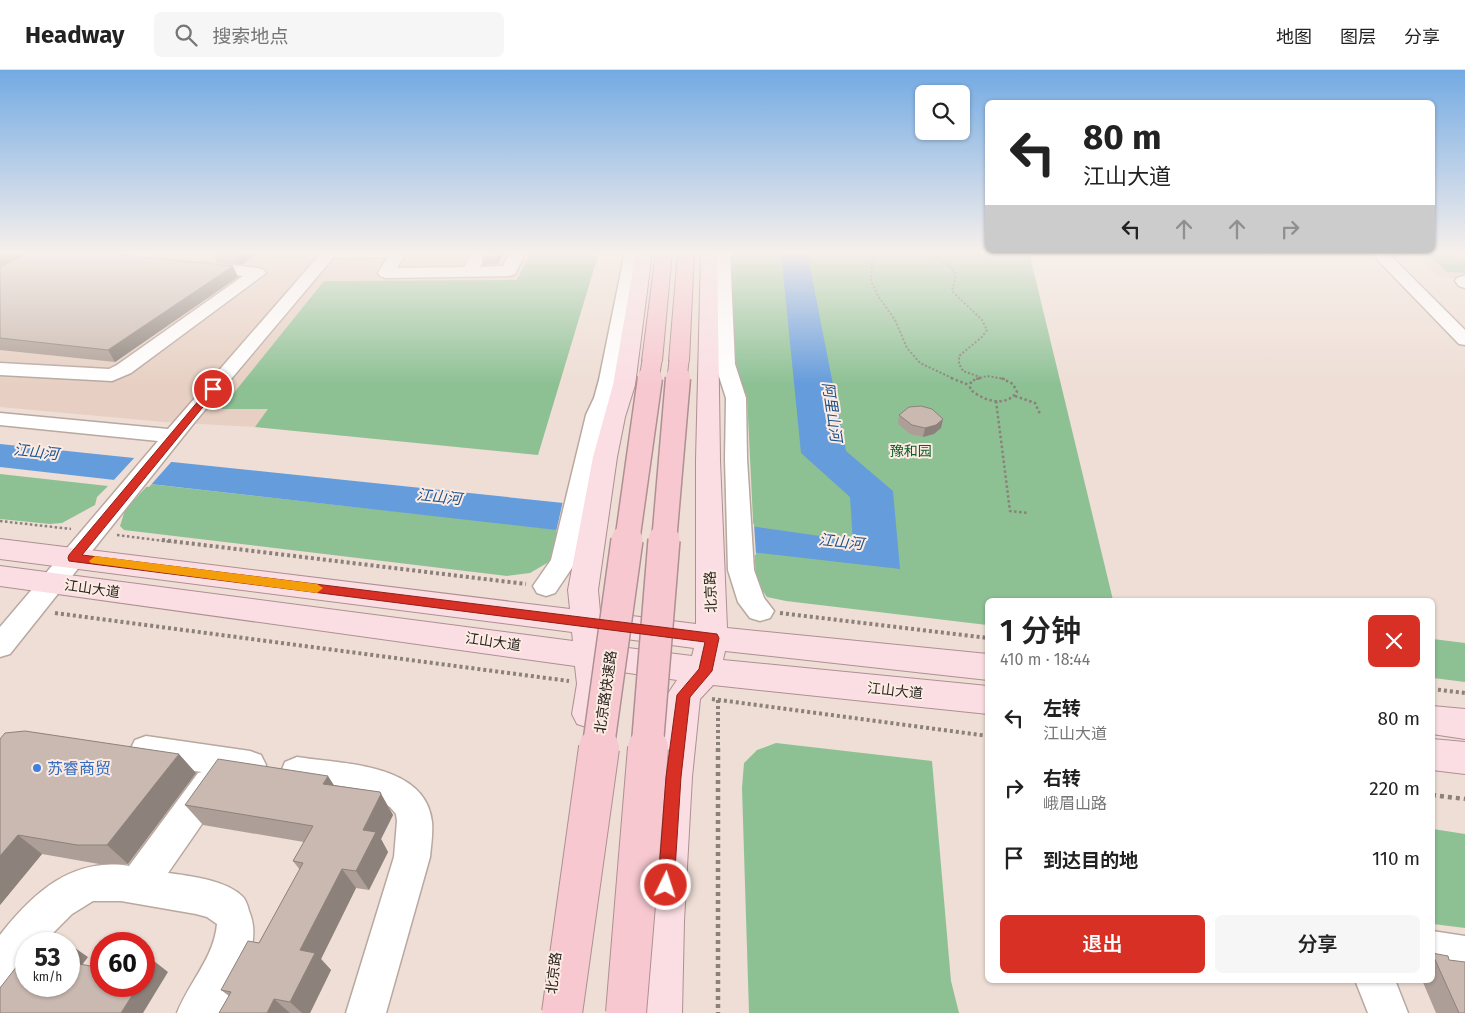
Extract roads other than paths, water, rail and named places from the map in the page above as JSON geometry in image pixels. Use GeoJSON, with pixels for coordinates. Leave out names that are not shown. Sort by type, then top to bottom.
{"type":"FeatureCollection","features":[{"type":"Feature","properties":{"kind":"highway","name":"北京路快速路"},"geometry":{"type":"LineString","coordinates":[[626,1013],[666,361],[665,296]]}},
{"type":"Feature","properties":{"kind":"highway","name":"北京路快速路"},"geometry":{"type":"LineString","coordinates":[[562,1013],[678,296]]}},
{"type":"Feature","properties":{"kind":"main road","name":"北京路"},"geometry":{"type":"LineString","coordinates":[[549,1013],[590,654],[580,540],[588,502],[605,457],[614,417],[624,385],[637,296]]}},
{"type":"Feature","properties":{"kind":"main road","name":"北京路"},"geometry":{"type":"LineString","coordinates":[[660,1013],[674,777],[705,676],[725,557],[709,510],[709,296]]}},
{"type":"Feature","properties":{"kind":"main road","name":"江山大道"},"geometry":{"type":"LineString","coordinates":[[0,548],[74,558],[705,676],[985,700]]}},
{"type":"Feature","properties":{"kind":"main road","name":"江山大道"},"geometry":{"type":"LineString","coordinates":[[0,576],[590,654]]}},
{"type":"Feature","properties":{"kind":"main road","name":"江山大道"},"geometry":{"type":"LineString","coordinates":[[705,676],[985,667]]}},
{"type":"Feature","properties":{"kind":"main road"},"geometry":{"type":"LineString","coordinates":[[1435,720],[1465,724]]}},
{"type":"Feature","properties":{"kind":"main road"},"geometry":{"type":"LineString","coordinates":[[1435,754],[1465,758]]}},
{"type":"Feature","properties":{"kind":"street"},"geometry":{"type":"LineString","coordinates":[[0,369],[112,375],[132,363],[226,296]]}},
{"type":"Feature","properties":{"kind":"street"},"geometry":{"type":"LineString","coordinates":[[0,646],[292,296]]}},
{"type":"Feature","properties":{"kind":"street"},"geometry":{"type":"LineString","coordinates":[[588,502],[596,415],[610,380],[625,296]]}},
{"type":"Feature","properties":{"kind":"street"},"geometry":{"type":"LineString","coordinates":[[723,296],[725,364],[736,398],[736,459],[739,517],[725,557],[741,570],[752,602],[760,611]]}},
{"type":"Feature","properties":{"kind":"street"},"geometry":{"type":"LineString","coordinates":[[1422,296],[1465,340]]}},
{"type":"Feature","properties":{"kind":"street"},"geometry":{"type":"LineString","coordinates":[[1442,296],[1465,318]]}},
{"type":"Feature","properties":{"kind":"street"},"geometry":{"type":"LineString","coordinates":[[0,419],[168,443]]}},
{"type":"Feature","properties":{"kind":"street"},"geometry":{"type":"LineString","coordinates":[[546,586],[580,540]]}},
{"type":"Feature","properties":{"kind":"street"},"geometry":{"type":"LineString","coordinates":[[112,745],[379,785],[400,794],[410,802],[414,814],[415,833],[412,857],[366,1013]]}},
{"type":"Feature","properties":{"kind":"street"},"geometry":{"type":"LineString","coordinates":[[138,886],[226,762]]}},
{"type":"Feature","properties":{"kind":"street"},"geometry":{"type":"LineString","coordinates":[[0,966],[38,918],[70,893],[97,882],[138,886],[202,897],[220,902],[232,912],[237,931],[231,956],[197,1013]]}},
{"type":"Feature","properties":{"kind":"street"},"geometry":{"type":"LineString","coordinates":[[1435,950],[1465,955]]}},
{"type":"Feature","properties":{"kind":"street"},"geometry":{"type":"LineString","coordinates":[[1376,983],[1388,1013]]}},
{"type":"Feature","properties":{"kind":"water"},"geometry":{"type":"Polygon","coordinates":[[[785,296],[816,296],[846,451],[893,491],[900,569],[0,467],[0,444],[650,512],[820,536],[853,543],[850,497],[801,453],[785,296]]]}},
{"type":"Feature","properties":{"kind":"place","name":"苏睿商贸"},"geometry":{"type":"Point","coordinates":[37,768]}},
{"type":"Feature","properties":{"kind":"water label","name":"阿里山河"},"geometry":{"type":"Point","coordinates":[832,412]}},
{"type":"Feature","properties":{"kind":"water label","name":"江山河"},"geometry":{"type":"Point","coordinates":[36,452]}},
{"type":"Feature","properties":{"kind":"water label","name":"江山河"},"geometry":{"type":"Point","coordinates":[439,497]}},
{"type":"Feature","properties":{"kind":"water label","name":"江山河"},"geometry":{"type":"Point","coordinates":[841,542]}},
{"type":"Feature","properties":{"kind":"park label","name":"豫和园"},"geometry":{"type":"Point","coordinates":[911,451]}}]}
